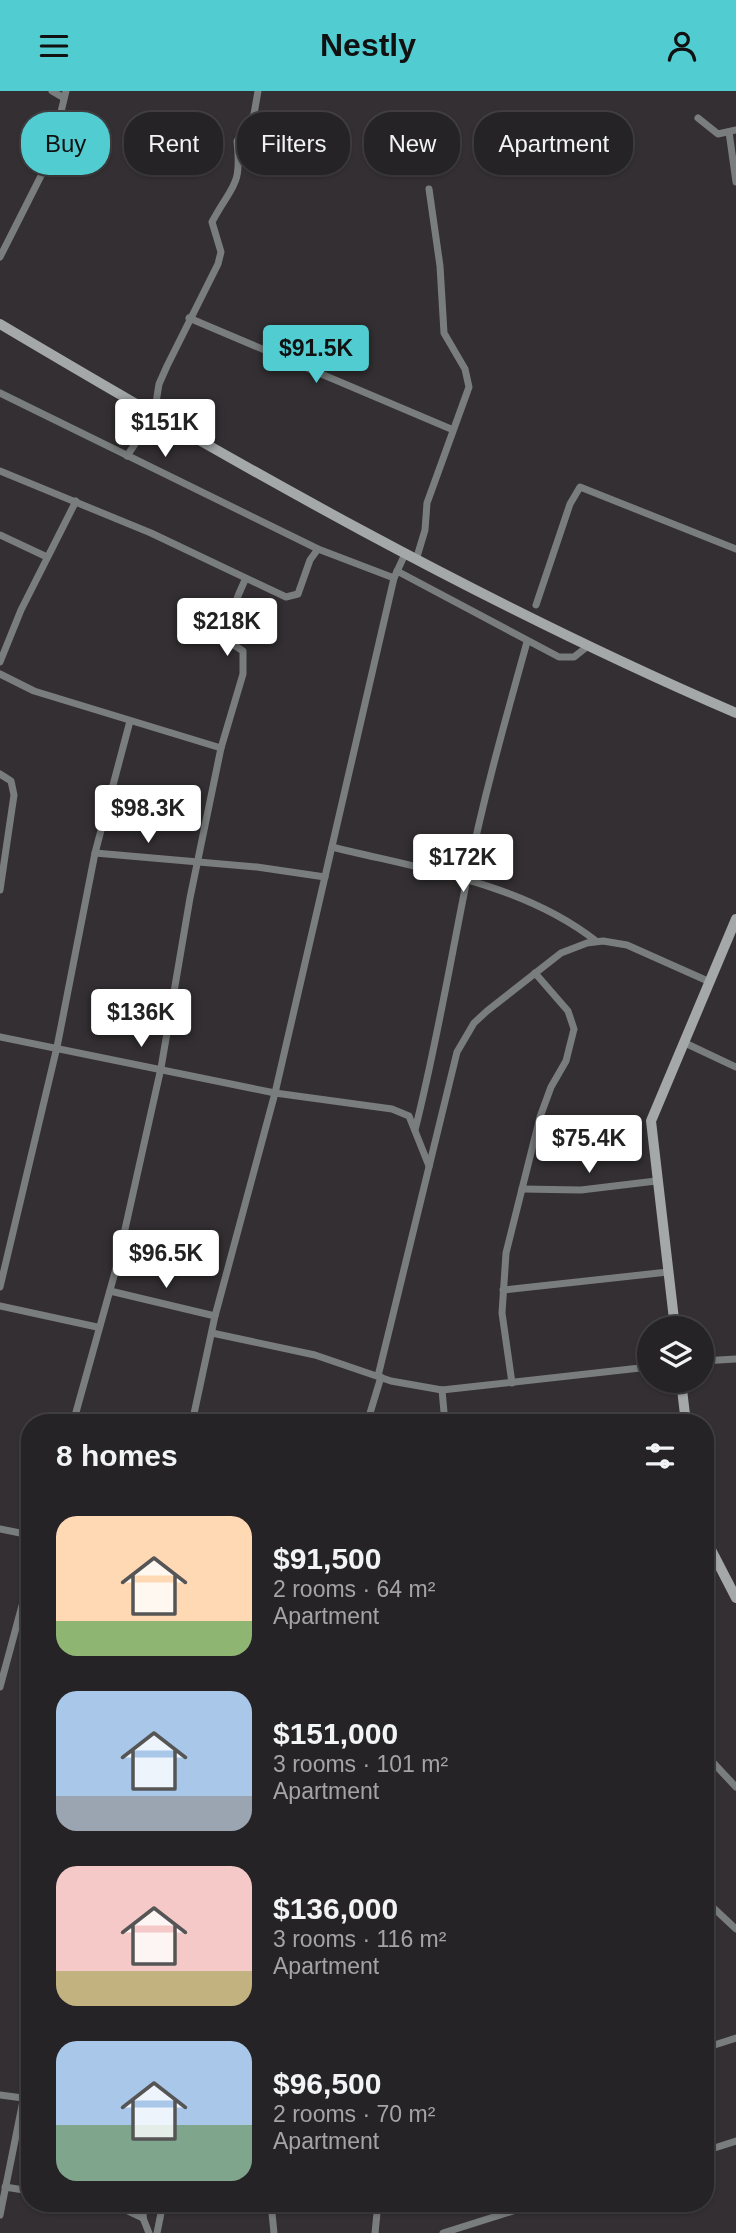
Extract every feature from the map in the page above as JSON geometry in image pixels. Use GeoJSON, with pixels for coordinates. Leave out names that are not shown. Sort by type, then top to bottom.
{"type":"FeatureCollection","features":[{"type":"Feature","properties":{"kind":"street"},"geometry":{"type":"LineString","coordinates":[[0,257],[51,158],[65,95],[52,91]]}},
{"type":"Feature","properties":{"kind":"street"},"geometry":{"type":"LineString","coordinates":[[127,456],[154,415],[159,384],[220,258],[212,222],[239,177],[237,141],[254,114],[258,91]]}},
{"type":"Feature","properties":{"kind":"street"},"geometry":{"type":"LineString","coordinates":[[698,118],[710,131],[718,134],[733,131],[730,160],[736,182]]}},
{"type":"Feature","properties":{"kind":"street"},"geometry":{"type":"LineString","coordinates":[[416,560],[425,530],[427,503],[470,382],[444,333],[440,266],[429,189]]}},
{"type":"Feature","properties":{"kind":"street"},"geometry":{"type":"LineString","coordinates":[[189,318],[452,429]]}},
{"type":"Feature","properties":{"kind":"street"},"geometry":{"type":"LineString","coordinates":[[0,324],[154,415],[416,560],[588,646],[736,713]]}},
{"type":"Feature","properties":{"kind":"street"},"geometry":{"type":"LineString","coordinates":[[0,393],[318,549],[395,575],[527,642],[565,658],[574,657],[588,646]]}},
{"type":"Feature","properties":{"kind":"street"},"geometry":{"type":"LineString","coordinates":[[0,471],[151,533],[278,595],[295,597],[301,588],[310,560],[318,549]]}},
{"type":"Feature","properties":{"kind":"street"},"geometry":{"type":"LineString","coordinates":[[536,605],[570,504],[580,487],[736,549]]}},
{"type":"Feature","properties":{"kind":"street"},"geometry":{"type":"LineString","coordinates":[[0,662],[47,557],[76,501]]}},
{"type":"Feature","properties":{"kind":"street"},"geometry":{"type":"LineString","coordinates":[[0,535],[47,557]]}},
{"type":"Feature","properties":{"kind":"street"},"geometry":{"type":"LineString","coordinates":[[194,1414],[215,1316],[275,1093],[395,575],[405,554]]}},
{"type":"Feature","properties":{"kind":"street"},"geometry":{"type":"LineString","coordinates":[[75,1414],[97,1327],[110,1291],[161,1068],[221,748],[245,661],[243,651],[231,643],[229,634],[235,604],[245,580]]}},
{"type":"Feature","properties":{"kind":"street"},"geometry":{"type":"LineString","coordinates":[[415,1130],[435,1047],[467,880],[494,761],[527,642]]}},
{"type":"Feature","properties":{"kind":"street"},"geometry":{"type":"LineString","coordinates":[[0,674],[34,691],[221,748]]}},
{"type":"Feature","properties":{"kind":"street"},"geometry":{"type":"LineString","coordinates":[[0,1287],[57,1047],[95,853],[130,721]]}},
{"type":"Feature","properties":{"kind":"street"},"geometry":{"type":"LineString","coordinates":[[0,774],[11,781],[14,795],[0,890]]}},
{"type":"Feature","properties":{"kind":"street"},"geometry":{"type":"LineString","coordinates":[[332,847],[467,880],[567,919],[596,941]]}},
{"type":"Feature","properties":{"kind":"street"},"geometry":{"type":"LineString","coordinates":[[95,853],[257,867],[325,877]]}},
{"type":"Feature","properties":{"kind":"street"},"geometry":{"type":"LineString","coordinates":[[674,1316],[651,1121],[736,919]]}},
{"type":"Feature","properties":{"kind":"street"},"geometry":{"type":"LineString","coordinates":[[370,1414],[457,1052],[474,1023],[561,953],[596,941],[627,945],[710,982]]}},
{"type":"Feature","properties":{"kind":"street"},"geometry":{"type":"LineString","coordinates":[[512,1383],[502,1313],[506,1253],[540,1117],[551,1087],[566,1061],[574,1029],[568,1010],[535,973]]}},
{"type":"Feature","properties":{"kind":"street"},"geometry":{"type":"LineString","coordinates":[[0,1037],[275,1093],[392,1109],[409,1117],[429,1167]]}},
{"type":"Feature","properties":{"kind":"street"},"geometry":{"type":"LineString","coordinates":[[685,1043],[736,1067]]}},
{"type":"Feature","properties":{"kind":"street"},"geometry":{"type":"LineString","coordinates":[[522,1189],[582,1191],[656,1181]]}},
{"type":"Feature","properties":{"kind":"street"},"geometry":{"type":"LineString","coordinates":[[503,1290],[668,1272]]}},
{"type":"Feature","properties":{"kind":"street"},"geometry":{"type":"LineString","coordinates":[[110,1291],[215,1316]]}},
{"type":"Feature","properties":{"kind":"street"},"geometry":{"type":"LineString","coordinates":[[0,1306],[97,1327]]}},
{"type":"Feature","properties":{"kind":"street"},"geometry":{"type":"LineString","coordinates":[[212,1333],[315,1355],[380,1377],[442,1390],[637,1368]]}},
{"type":"Feature","properties":{"kind":"street"},"geometry":{"type":"LineString","coordinates":[[714,1360],[736,1359]]}},
{"type":"Feature","properties":{"kind":"street"},"geometry":{"type":"LineString","coordinates":[[442,1390],[444,1414]]}},
{"type":"Feature","properties":{"kind":"street"},"geometry":{"type":"LineString","coordinates":[[682,1393],[685,1414]]}},
{"type":"Feature","properties":{"kind":"street"},"geometry":{"type":"LineString","coordinates":[[0,1529],[21,1533]]}},
{"type":"Feature","properties":{"kind":"street"},"geometry":{"type":"LineString","coordinates":[[714,1555],[736,1598]]}},
{"type":"Feature","properties":{"kind":"street"},"geometry":{"type":"LineString","coordinates":[[0,1687],[21,1609]]}},
{"type":"Feature","properties":{"kind":"street"},"geometry":{"type":"LineString","coordinates":[[714,1764],[736,1787]]}},
{"type":"Feature","properties":{"kind":"street"},"geometry":{"type":"LineString","coordinates":[[714,1908],[736,1929]]}},
{"type":"Feature","properties":{"kind":"street"},"geometry":{"type":"LineString","coordinates":[[714,2045],[736,2038]]}},
{"type":"Feature","properties":{"kind":"street"},"geometry":{"type":"LineString","coordinates":[[0,2095],[21,2098]]}},
{"type":"Feature","properties":{"kind":"street"},"geometry":{"type":"LineString","coordinates":[[0,2215],[21,2108]]}},
{"type":"Feature","properties":{"kind":"street"},"geometry":{"type":"LineString","coordinates":[[714,2148],[736,2141]]}},
{"type":"Feature","properties":{"kind":"street"},"geometry":{"type":"LineString","coordinates":[[5,2187],[21,2190]]}},
{"type":"Feature","properties":{"kind":"street"},"geometry":{"type":"LineString","coordinates":[[130,2212],[143,2218]]}},
{"type":"Feature","properties":{"kind":"street"},"geometry":{"type":"LineString","coordinates":[[143,2212],[149,2233]]}},
{"type":"Feature","properties":{"kind":"street"},"geometry":{"type":"LineString","coordinates":[[157,2233],[161,2212]]}},
{"type":"Feature","properties":{"kind":"street"},"geometry":{"type":"LineString","coordinates":[[272,2212],[274,2233]]}},
{"type":"Feature","properties":{"kind":"street"},"geometry":{"type":"LineString","coordinates":[[375,2233],[377,2212]]}},
{"type":"Feature","properties":{"kind":"street"},"geometry":{"type":"LineString","coordinates":[[443,2233],[510,2212]]}}]}
